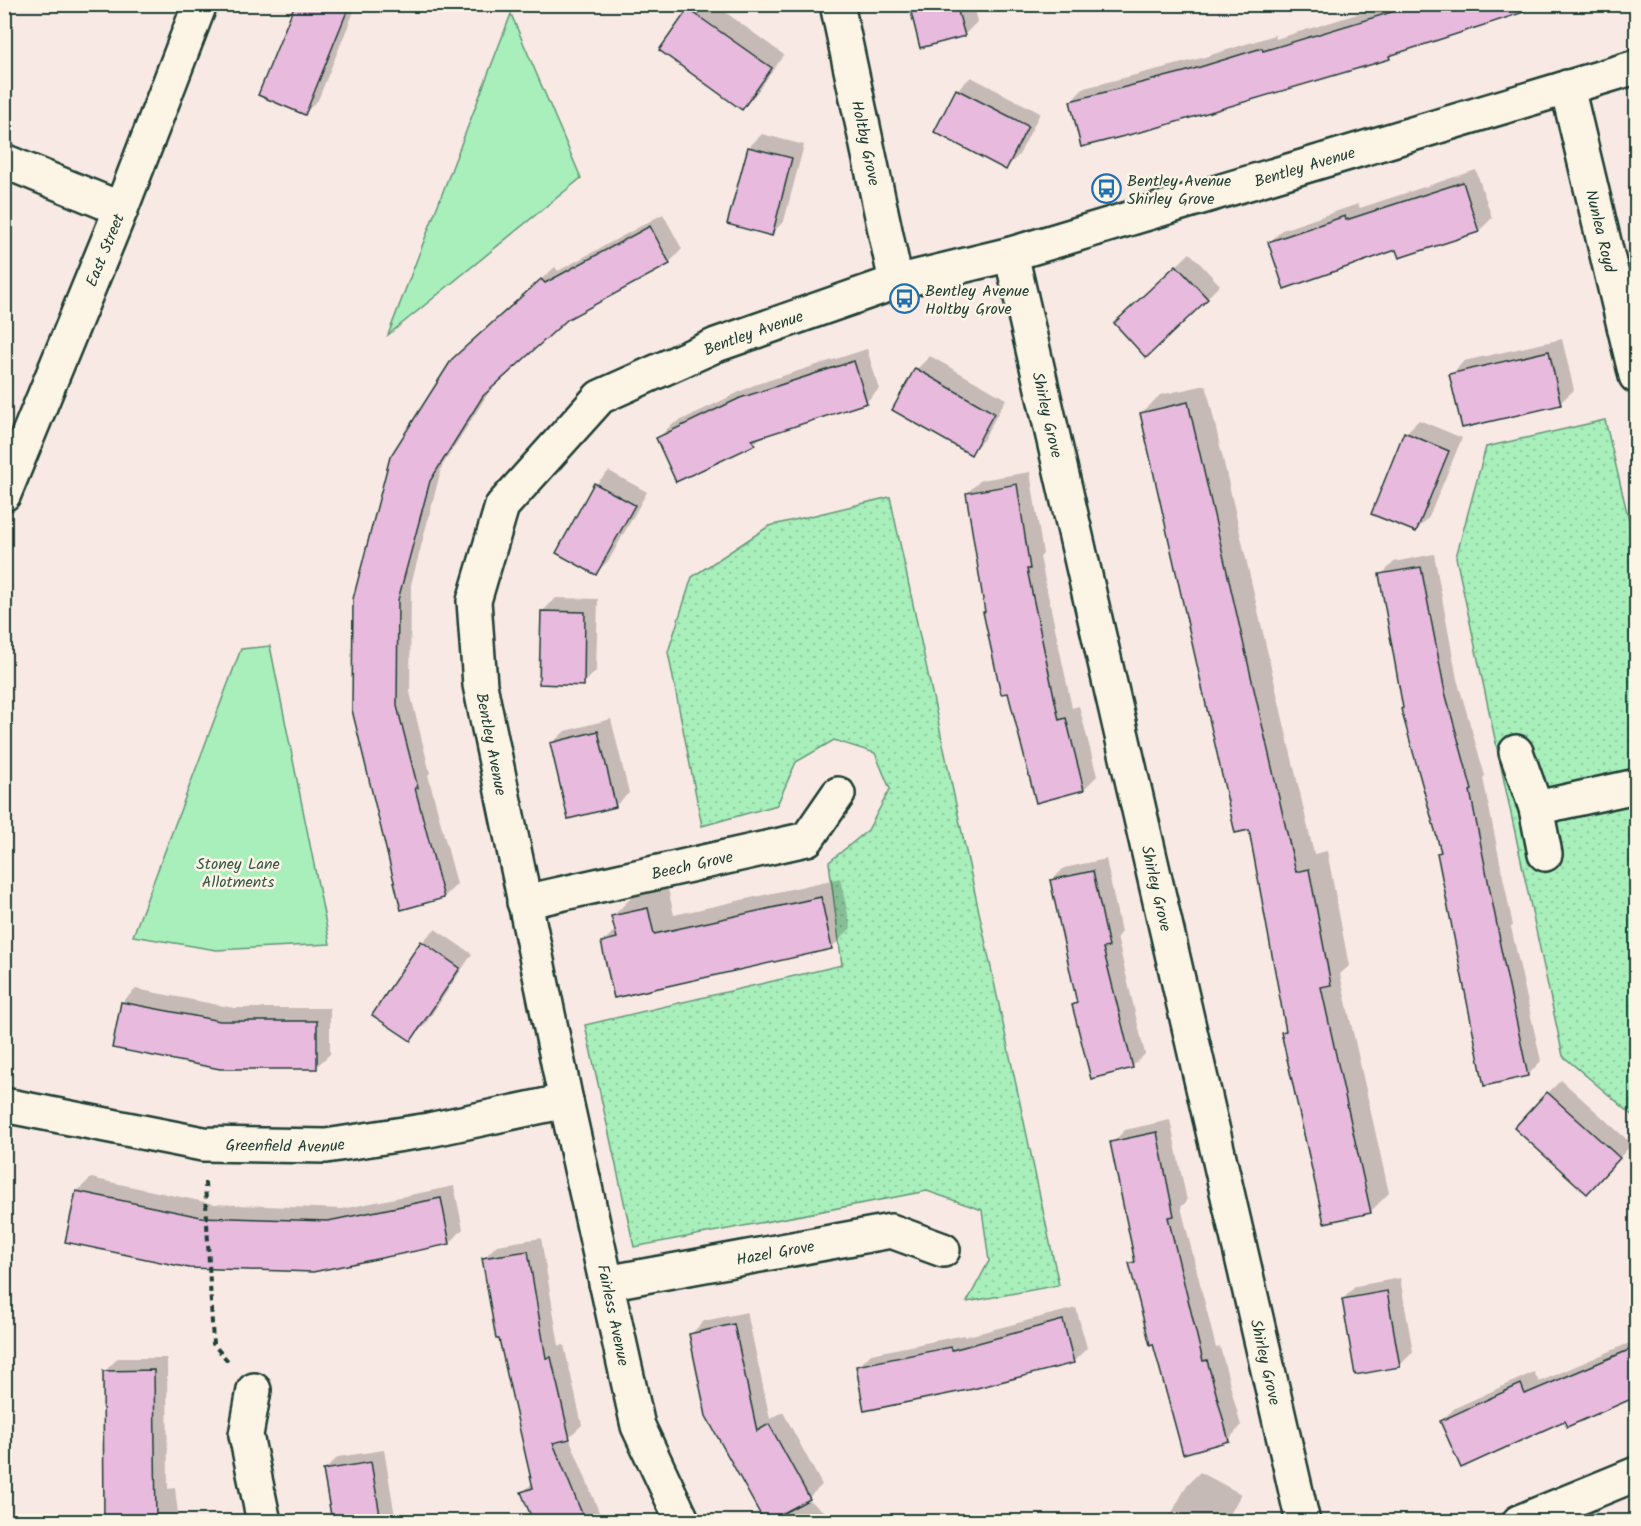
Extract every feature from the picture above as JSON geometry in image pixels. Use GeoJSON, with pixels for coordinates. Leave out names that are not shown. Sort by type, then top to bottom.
{"type":"FeatureCollection","features":[{"type":"Feature","properties":{"kind":"street","name":"East Street"},"geometry":{"type":"LineString","coordinates":[[4,494],[122,209],[200,4]]}},
{"type":"Feature","properties":{"kind":"street","name":"Holtby Grove"},"geometry":{"type":"LineString","coordinates":[[837,4],[896,282]]}},
{"type":"Feature","properties":{"kind":"street","name":"Bentley Avenue"},"geometry":{"type":"LineString","coordinates":[[566,1101],[480,685],[474,601],[502,506],[600,397],[716,345],[896,282],[1011,254],[1636,66]]}},
{"type":"Feature","properties":{"kind":"street","name":"Nunlea Royd"},"geometry":{"type":"LineString","coordinates":[[1567,87],[1636,376]]}},
{"type":"Feature","properties":{"kind":"street"},"geometry":{"type":"LineString","coordinates":[[4,161],[122,209]]}},
{"type":"Feature","properties":{"kind":"street","name":"Shirley Grove"},"geometry":{"type":"LineString","coordinates":[[1011,254],[1304,1521]]}},
{"type":"Feature","properties":{"kind":"street"},"geometry":{"type":"LineString","coordinates":[[1516,752],[1536,808],[1545,854]]}},
{"type":"Feature","properties":{"kind":"street"},"geometry":{"type":"LineString","coordinates":[[1536,808],[1636,786]]}},
{"type":"Feature","properties":{"kind":"street","name":"Beech Grove"},"geometry":{"type":"LineString","coordinates":[[524,902],[807,839],[838,794]]}},
{"type":"Feature","properties":{"kind":"street","name":"Greenfield Avenue"},"geometry":{"type":"LineString","coordinates":[[4,1105],[203,1144],[326,1146],[429,1130],[566,1101]]}},
{"type":"Feature","properties":{"kind":"street","name":"Fairless Avenue"},"geometry":{"type":"LineString","coordinates":[[566,1101],[638,1425],[683,1521]]}},
{"type":"Feature","properties":{"kind":"street","name":"Hazel Grove"},"geometry":{"type":"LineString","coordinates":[[606,1283],[891,1231],[943,1250]]}},
{"type":"Feature","properties":{"kind":"street"},"geometry":{"type":"LineString","coordinates":[[254,1390],[246,1435],[264,1521]]}},
{"type":"Feature","properties":{"kind":"street"},"geometry":{"type":"LineString","coordinates":[[1519,1521],[1636,1474]]}},
{"type":"Feature","properties":{"kind":"path"},"geometry":{"type":"LineString","coordinates":[[203,1144],[213,1344],[254,1390]]}},
{"type":"Feature","properties":{"kind":"green space"},"geometry":{"type":"Polygon","coordinates":[[[511,14],[581,178],[388,335],[511,14]]]}},
{"type":"Feature","properties":{"kind":"green space"},"geometry":{"type":"Polygon","coordinates":[[[1605,420],[1636,550],[1636,1118],[1563,1056],[1456,557],[1486,447],[1605,420]]]}},
{"type":"Feature","properties":{"kind":"green space"},"geometry":{"type":"Polygon","coordinates":[[[890,497],[1059,1285],[967,1302],[989,1261],[982,1210],[927,1191],[634,1247],[585,1025],[842,965],[829,862],[868,830],[890,789],[875,753],[834,740],[796,762],[777,805],[702,826],[668,652],[692,577],[769,526],[890,497]]]}},
{"type":"Feature","properties":{"kind":"green space","name":"Stoney Lane Allotments"},"geometry":{"type":"Polygon","coordinates":[[[270,646],[330,944],[216,950],[133,936],[241,649],[270,646]]]}},
{"type":"Feature","properties":{"kind":"building"},"geometry":{"type":"Polygon","coordinates":[[[295,4],[350,4],[305,115],[258,95],[295,4]]]}},
{"type":"Feature","properties":{"kind":"building"},"geometry":{"type":"Polygon","coordinates":[[[909,4],[956,4],[965,36],[920,48],[909,4]]]}},
{"type":"Feature","properties":{"kind":"building"},"geometry":{"type":"Polygon","coordinates":[[[1418,4],[1523,4],[1524,12],[1389,56],[1390,59],[1156,128],[1081,147],[1070,101],[1184,72],[1262,48],[1263,51],[1418,4]]]}},
{"type":"Feature","properties":{"kind":"building"},"geometry":{"type":"Polygon","coordinates":[[[688,9],[772,68],[742,110],[659,50],[688,9]]]}},
{"type":"Feature","properties":{"kind":"building"},"geometry":{"type":"Polygon","coordinates":[[[956,89],[1028,126],[1006,170],[934,132],[956,89]]]}},
{"type":"Feature","properties":{"kind":"building"},"geometry":{"type":"Polygon","coordinates":[[[748,147],[792,158],[772,236],[727,224],[748,147]]]}},
{"type":"Feature","properties":{"kind":"building"},"geometry":{"type":"Polygon","coordinates":[[[1463,182],[1479,232],[1399,258],[1396,250],[1284,289],[1268,242],[1345,216],[1346,220],[1463,182]]]}},
{"type":"Feature","properties":{"kind":"building"},"geometry":{"type":"Polygon","coordinates":[[[650,226],[670,264],[568,319],[483,396],[430,481],[398,600],[397,706],[418,788],[415,788],[444,898],[401,910],[352,710],[353,599],[390,457],[452,359],[541,279],[545,283],[650,226]]]}},
{"type":"Feature","properties":{"kind":"building"},"geometry":{"type":"Polygon","coordinates":[[[1176,265],[1208,299],[1146,358],[1114,323],[1176,265]]]}},
{"type":"Feature","properties":{"kind":"building"},"geometry":{"type":"Polygon","coordinates":[[[1549,351],[1561,405],[1462,428],[1449,374],[1549,351]]]}},
{"type":"Feature","properties":{"kind":"building"},"geometry":{"type":"Polygon","coordinates":[[[854,361],[867,403],[752,440],[755,445],[676,482],[656,438],[740,398],[854,361]]]}},
{"type":"Feature","properties":{"kind":"building"},"geometry":{"type":"Polygon","coordinates":[[[915,368],[994,413],[971,455],[892,410],[915,368]]]}},
{"type":"Feature","properties":{"kind":"building"},"geometry":{"type":"Polygon","coordinates":[[[1188,402],[1296,872],[1309,869],[1331,985],[1321,987],[1371,1213],[1324,1223],[1281,1032],[1286,1031],[1249,830],[1235,833],[1140,413],[1188,402]]]}},
{"type":"Feature","properties":{"kind":"building"},"geometry":{"type":"Polygon","coordinates":[[[1404,432],[1449,451],[1416,532],[1371,514],[1404,432]]]}},
{"type":"Feature","properties":{"kind":"building"},"geometry":{"type":"Polygon","coordinates":[[[594,483],[635,505],[596,575],[556,553],[594,483]]]}},
{"type":"Feature","properties":{"kind":"building"},"geometry":{"type":"Polygon","coordinates":[[[1017,484],[1030,569],[1027,569],[1059,720],[1066,718],[1084,790],[1036,803],[1008,693],[1001,694],[983,612],[985,612],[966,493],[1017,484]]]}},
{"type":"Feature","properties":{"kind":"building"},"geometry":{"type":"Polygon","coordinates":[[[1421,567],[1445,692],[1472,790],[1470,791],[1499,940],[1528,1076],[1484,1086],[1437,853],[1441,852],[1401,709],[1403,708],[1379,574],[1421,567]]]}},
{"type":"Feature","properties":{"kind":"building"},"geometry":{"type":"Polygon","coordinates":[[[541,611],[585,612],[584,686],[539,684],[541,611]]]}},
{"type":"Feature","properties":{"kind":"building"},"geometry":{"type":"Polygon","coordinates":[[[598,731],[616,807],[568,819],[550,743],[598,731]]]}},
{"type":"Feature","properties":{"kind":"building"},"geometry":{"type":"Polygon","coordinates":[[[1093,871],[1109,947],[1103,948],[1133,1068],[1091,1079],[1072,1005],[1077,1003],[1050,880],[1093,871]]]}},
{"type":"Feature","properties":{"kind":"building"},"geometry":{"type":"Polygon","coordinates":[[[821,897],[832,949],[614,998],[601,942],[617,938],[611,916],[648,908],[654,934],[821,897]]]}},
{"type":"Feature","properties":{"kind":"building"},"geometry":{"type":"Polygon","coordinates":[[[421,941],[460,968],[411,1041],[372,1015],[421,941]]]}},
{"type":"Feature","properties":{"kind":"building"},"geometry":{"type":"Polygon","coordinates":[[[121,1002],[220,1021],[317,1021],[317,1069],[220,1069],[112,1048],[121,1002]]]}},
{"type":"Feature","properties":{"kind":"building"},"geometry":{"type":"Polygon","coordinates":[[[1547,1092],[1620,1158],[1587,1194],[1514,1128],[1547,1092]]]}},
{"type":"Feature","properties":{"kind":"building"},"geometry":{"type":"Polygon","coordinates":[[[1157,1132],[1174,1216],[1168,1217],[1203,1361],[1207,1360],[1229,1441],[1183,1454],[1153,1344],[1150,1345],[1129,1263],[1135,1262],[1110,1142],[1157,1132]]]}},
{"type":"Feature","properties":{"kind":"building"},"geometry":{"type":"Polygon","coordinates":[[[76,1191],[201,1217],[328,1221],[441,1198],[450,1244],[313,1272],[189,1268],[65,1242],[76,1191]]]}},
{"type":"Feature","properties":{"kind":"building"},"geometry":{"type":"Polygon","coordinates":[[[528,1251],[546,1358],[551,1357],[570,1439],[553,1443],[585,1521],[533,1521],[521,1492],[533,1488],[499,1339],[496,1339],[482,1258],[528,1251]]]}},
{"type":"Feature","properties":{"kind":"building"},"geometry":{"type":"Polygon","coordinates":[[[1387,1291],[1400,1367],[1355,1375],[1342,1299],[1387,1291]]]}},
{"type":"Feature","properties":{"kind":"building"},"geometry":{"type":"Polygon","coordinates":[[[1063,1320],[1074,1363],[973,1389],[864,1411],[856,1366],[951,1347],[952,1350],[1063,1320]]]}},
{"type":"Feature","properties":{"kind":"building"},"geometry":{"type":"Polygon","coordinates":[[[734,1324],[757,1431],[769,1424],[810,1499],[776,1517],[777,1521],[764,1521],[706,1416],[689,1334],[734,1324]]]}},
{"type":"Feature","properties":{"kind":"building"},"geometry":{"type":"Polygon","coordinates":[[[1636,1347],[1636,1397],[1567,1427],[1564,1421],[1461,1468],[1440,1421],[1521,1384],[1525,1394],[1636,1347]]]}},
{"type":"Feature","properties":{"kind":"building"},"geometry":{"type":"Polygon","coordinates":[[[154,1370],[156,1521],[104,1521],[103,1371],[154,1370]]]}},
{"type":"Feature","properties":{"kind":"building"},"geometry":{"type":"Polygon","coordinates":[[[371,1462],[381,1521],[332,1521],[323,1470],[371,1462]]]}},
{"type":"Feature","properties":{"kind":"place","name":"Bentley Avenue Shirley Grove"},"geometry":{"type":"Point","coordinates":[1106,189]}},
{"type":"Feature","properties":{"kind":"place","name":"Bentley Avenue Holtby Grove"},"geometry":{"type":"Point","coordinates":[904,299]}}]}
